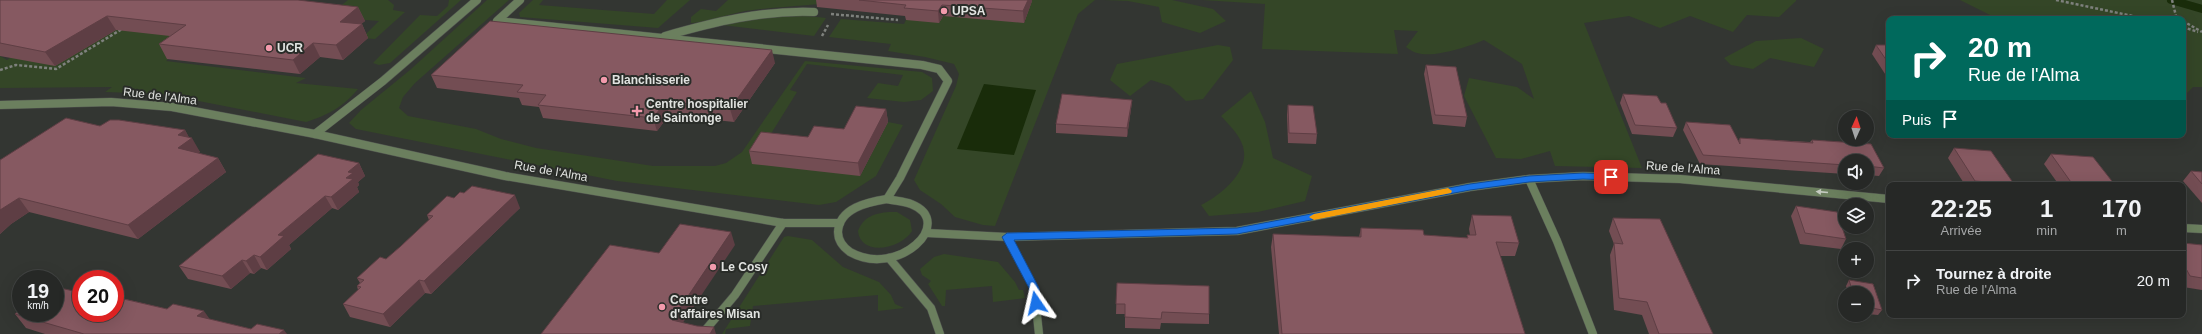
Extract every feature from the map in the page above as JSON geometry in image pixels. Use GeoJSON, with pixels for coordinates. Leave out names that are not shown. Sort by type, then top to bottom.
{"type":"FeatureCollection","features":[{"type":"Feature","properties":{"kind":"street"},"geometry":{"type":"LineString","coordinates":[[316,134],[383,81],[477,0]]}},
{"type":"Feature","properties":{"kind":"street"},"geometry":{"type":"LineString","coordinates":[[520,0],[497,21],[922,65],[939,69],[948,81],[900,178],[887,199]]}},
{"type":"Feature","properties":{"kind":"street"},"geometry":{"type":"LineString","coordinates":[[661,38],[722,20],[758,12],[790,10],[814,12]]}},
{"type":"Feature","properties":{"kind":"street","name":"Rue de l'Alma"},"geometry":{"type":"LineString","coordinates":[[0,105],[76,102],[142,103],[316,134],[505,176],[783,223],[840,223]]}},
{"type":"Feature","properties":{"kind":"street","name":"Rue de l'Alma"},"geometry":{"type":"LineString","coordinates":[[927,233],[1007,237],[1237,231],[1470,187],[1529,179],[1583,176],[1680,179],[1886,199]]}},
{"type":"Feature","properties":{"kind":"street"},"geometry":{"type":"LineString","coordinates":[[1529,179],[1557,241],[1593,334]]}},
{"type":"Feature","properties":{"kind":"street"},"geometry":{"type":"LineString","coordinates":[[887,199],[900,200],[920,209],[927,220],[927,233],[913,249],[889,258],[874,259],[859,257],[848,251],[840,243],[837,233],[840,223],[847,214],[858,206],[872,201],[887,199]]}},
{"type":"Feature","properties":{"kind":"street"},"geometry":{"type":"LineString","coordinates":[[702,334],[735,295],[783,223]]}},
{"type":"Feature","properties":{"kind":"street"},"geometry":{"type":"LineString","coordinates":[[2186,228],[2202,229]]}},
{"type":"Feature","properties":{"kind":"street"},"geometry":{"type":"LineString","coordinates":[[1007,237],[1034,288],[1039,334]]}},
{"type":"Feature","properties":{"kind":"street"},"geometry":{"type":"LineString","coordinates":[[889,258],[931,308],[940,334]]}},
{"type":"Feature","properties":{"kind":"path"},"geometry":{"type":"LineString","coordinates":[[2056,0],[2133,16]]}},
{"type":"Feature","properties":{"kind":"path"},"geometry":{"type":"LineString","coordinates":[[2172,0],[2176,16]]}},
{"type":"Feature","properties":{"kind":"path"},"geometry":{"type":"LineString","coordinates":[[814,12],[898,20]]}},
{"type":"Feature","properties":{"kind":"path"},"geometry":{"type":"LineString","coordinates":[[811,54],[834,14]]}},
{"type":"Feature","properties":{"kind":"path"},"geometry":{"type":"LineString","coordinates":[[2186,23],[2202,32]]}},
{"type":"Feature","properties":{"kind":"path"},"geometry":{"type":"LineString","coordinates":[[0,70],[16,65],[56,69],[128,25]]}},
{"type":"Feature","properties":{"kind":"path"},"geometry":{"type":"LineString","coordinates":[[2186,28],[2202,32]]}},
{"type":"Feature","properties":{"kind":"shaded area"},"geometry":{"type":"Polygon","coordinates":[[[90,0],[194,39],[166,61],[306,78],[296,83],[358,89],[347,101],[335,110],[306,122],[163,94],[105,92],[112,87],[0,88],[0,56],[7,60],[90,0]]]}},
{"type":"Feature","properties":{"kind":"shaded area"},"geometry":{"type":"Polygon","coordinates":[[[348,0],[388,0],[394,5],[393,10],[405,12],[375,39],[362,38],[379,21],[327,17],[348,0]]]}},
{"type":"Feature","properties":{"kind":"shaded area"},"geometry":{"type":"Polygon","coordinates":[[[449,0],[461,0],[390,63],[379,65],[373,63],[420,15],[437,16],[448,6],[449,0]]]}},
{"type":"Feature","properties":{"kind":"shaded area"},"geometry":{"type":"Polygon","coordinates":[[[487,0],[509,0],[415,83],[403,97],[399,108],[408,116],[476,129],[501,139],[536,148],[653,166],[715,166],[726,163],[742,152],[805,61],[922,72],[932,78],[933,91],[921,100],[904,102],[867,98],[878,83],[898,86],[903,75],[807,64],[790,90],[797,92],[764,145],[860,176],[888,122],[903,125],[876,176],[836,202],[819,205],[617,181],[356,129],[349,123],[361,110],[410,70],[487,0]]]}},
{"type":"Feature","properties":{"kind":"shaded area"},"geometry":{"type":"Polygon","coordinates":[[[533,0],[543,0],[539,5],[654,14],[667,0],[690,0],[658,28],[520,17],[519,13],[533,0]]]}},
{"type":"Feature","properties":{"kind":"shaded area"},"geometry":{"type":"Polygon","coordinates":[[[728,0],[849,0],[738,12],[704,22],[691,23],[691,17],[701,9],[716,11],[728,0]]]}},
{"type":"Feature","properties":{"kind":"shaded area"},"geometry":{"type":"Polygon","coordinates":[[[884,0],[1095,0],[1078,14],[995,226],[983,225],[955,217],[941,204],[920,190],[914,180],[956,86],[959,74],[954,64],[925,57],[888,51],[891,44],[829,37],[841,19],[904,24],[908,16],[884,0]]]}},
{"type":"Feature","properties":{"kind":"shaded area"},"geometry":{"type":"Polygon","coordinates":[[[1104,0],[1172,0],[1213,9],[1226,21],[1200,33],[1162,22],[1159,7],[1128,1],[1104,0]]]}},
{"type":"Feature","properties":{"kind":"shaded area"},"geometry":{"type":"Polygon","coordinates":[[[1202,0],[1796,1],[1779,17],[1747,15],[1733,32],[1690,16],[1660,28],[1629,16],[1584,23],[1642,168],[1555,166],[1550,151],[1521,159],[1496,158],[1464,96],[1469,78],[1517,87],[1534,99],[1522,64],[1484,40],[1451,51],[1424,54],[1416,53],[1406,47],[1418,31],[1394,30],[1398,54],[1262,49],[1265,4],[1202,0]]]}},
{"type":"Feature","properties":{"kind":"shaded area"},"geometry":{"type":"Polygon","coordinates":[[[1960,0],[2202,0],[2202,87],[2193,87],[2186,94],[2186,16],[1990,15],[1960,0]]]}},
{"type":"Feature","properties":{"kind":"shaded area"},"geometry":{"type":"Polygon","coordinates":[[[791,14],[826,18],[814,36],[722,25],[737,20],[791,14]]]}},
{"type":"Feature","properties":{"kind":"shaded area"},"geometry":{"type":"Polygon","coordinates":[[[1801,38],[1824,49],[1814,67],[1770,58],[1753,69],[1731,65],[1724,58],[1756,41],[1801,38]]]}},
{"type":"Feature","properties":{"kind":"shaded area"},"geometry":{"type":"Polygon","coordinates":[[[1218,45],[1230,47],[1233,60],[1203,99],[1186,101],[1170,86],[1151,80],[1130,96],[1110,80],[1117,64],[1218,45]]]}},
{"type":"Feature","properties":{"kind":"shaded area"},"geometry":{"type":"Polygon","coordinates":[[[984,84],[1036,90],[1014,155],[957,149],[984,84]]]}},
{"type":"Feature","properties":{"kind":"shaded area"},"geometry":{"type":"Polygon","coordinates":[[[1251,91],[1265,122],[1273,158],[1312,176],[1305,201],[1258,212],[1209,216],[1201,205],[1223,191],[1230,184],[1241,168],[1244,160],[1243,147],[1236,132],[1221,116],[1251,91]]]}},
{"type":"Feature","properties":{"kind":"shaded area"},"geometry":{"type":"Polygon","coordinates":[[[897,212],[910,220],[912,231],[900,242],[891,246],[882,248],[866,245],[861,239],[858,231],[860,226],[866,219],[874,215],[897,212]]]}},
{"type":"Feature","properties":{"kind":"shaded area"},"geometry":{"type":"Polygon","coordinates":[[[788,236],[812,240],[843,267],[879,282],[891,295],[895,304],[904,308],[878,311],[878,295],[753,306],[750,326],[726,329],[725,334],[722,334],[784,237],[788,236]]]}},
{"type":"Feature","properties":{"kind":"shaded area"},"geometry":{"type":"Polygon","coordinates":[[[944,254],[998,262],[1015,282],[1019,290],[1023,290],[1025,298],[993,302],[992,286],[946,290],[945,306],[942,306],[928,284],[931,281],[922,275],[920,269],[934,257],[944,254]]]}},
{"type":"Feature","properties":{"kind":"building"},"geometry":{"type":"Polygon","coordinates":[[[0,0],[298,0],[358,7],[340,22],[362,24],[336,45],[313,43],[293,60],[159,44],[186,25],[107,16],[45,52],[0,43],[0,0]]]}},
{"type":"Feature","properties":{"kind":"building"},"geometry":{"type":"Polygon","coordinates":[[[859,0],[1028,0],[1023,11],[942,5],[938,11],[904,8],[906,5],[859,0]]]}},
{"type":"Feature","properties":{"kind":"building","name":"Blanchisserie"},"geometry":{"type":"Polygon","coordinates":[[[490,21],[772,50],[730,109],[666,101],[653,118],[538,105],[546,95],[517,92],[523,85],[431,75],[490,21]]]}},
{"type":"Feature","properties":{"kind":"building"},"geometry":{"type":"Polygon","coordinates":[[[1876,45],[1886,45],[1886,60],[1876,45]]]}},
{"type":"Feature","properties":{"kind":"building"},"geometry":{"type":"Polygon","coordinates":[[[1426,65],[1456,67],[1467,117],[1435,115],[1426,65]]]}},
{"type":"Feature","properties":{"kind":"building"},"geometry":{"type":"Polygon","coordinates":[[[1062,94],[1132,100],[1127,128],[1056,124],[1062,94]]]}},
{"type":"Feature","properties":{"kind":"building"},"geometry":{"type":"Polygon","coordinates":[[[1623,94],[1657,96],[1661,103],[1666,103],[1677,128],[1635,125],[1623,94]]]}},
{"type":"Feature","properties":{"kind":"building"},"geometry":{"type":"Polygon","coordinates":[[[1288,105],[1313,106],[1317,134],[1289,133],[1288,105]]]}},
{"type":"Feature","properties":{"kind":"building"},"geometry":{"type":"Polygon","coordinates":[[[856,106],[886,109],[858,163],[749,151],[761,132],[808,137],[814,126],[844,129],[856,106]]]}},
{"type":"Feature","properties":{"kind":"building"},"geometry":{"type":"Polygon","coordinates":[[[66,118],[100,126],[110,120],[119,120],[185,130],[178,135],[192,138],[178,148],[218,158],[128,225],[19,198],[0,210],[0,160],[66,118]]]}},
{"type":"Feature","properties":{"kind":"building"},"geometry":{"type":"Polygon","coordinates":[[[1686,122],[1730,125],[1740,144],[1740,138],[1813,143],[1812,140],[1838,142],[1838,146],[1872,146],[1884,168],[1874,167],[1874,154],[1838,154],[1838,165],[1703,155],[1686,122]]]}},
{"type":"Feature","properties":{"kind":"building"},"geometry":{"type":"Polygon","coordinates":[[[1954,148],[1991,151],[2013,182],[1975,181],[1954,148]]]}},
{"type":"Feature","properties":{"kind":"building"},"geometry":{"type":"Polygon","coordinates":[[[318,154],[359,163],[348,172],[353,173],[346,178],[353,179],[331,197],[325,196],[278,235],[284,236],[260,257],[254,255],[246,261],[242,260],[222,276],[179,266],[318,154]]]}},
{"type":"Feature","properties":{"kind":"building"},"geometry":{"type":"Polygon","coordinates":[[[2051,154],[2093,157],[2113,182],[2071,182],[2051,154]]]}},
{"type":"Feature","properties":{"kind":"building"},"geometry":{"type":"Polygon","coordinates":[[[2191,171],[2202,172],[2202,184],[2191,171]]]}},
{"type":"Feature","properties":{"kind":"building"},"geometry":{"type":"Polygon","coordinates":[[[472,186],[515,195],[424,281],[419,280],[383,314],[343,304],[361,287],[357,286],[364,280],[357,278],[380,257],[386,259],[401,246],[433,216],[427,215],[447,196],[454,198],[460,192],[464,193],[472,186]]]}},
{"type":"Feature","properties":{"kind":"building"},"geometry":{"type":"Polygon","coordinates":[[[1796,206],[1837,212],[1838,234],[1844,234],[1846,239],[1805,233],[1796,206]]]}},
{"type":"Feature","properties":{"kind":"building"},"geometry":{"type":"Polygon","coordinates":[[[1472,215],[1511,216],[1519,243],[1496,242],[1525,334],[1282,334],[1273,234],[1361,237],[1361,228],[1423,230],[1424,235],[1468,238],[1467,235],[1476,235],[1472,215]]]}},
{"type":"Feature","properties":{"kind":"building"},"geometry":{"type":"Polygon","coordinates":[[[1613,218],[1660,219],[1713,334],[1659,334],[1647,302],[1619,298],[1614,243],[1623,244],[1613,218]]]}},
{"type":"Feature","properties":{"kind":"building"},"geometry":{"type":"Polygon","coordinates":[[[680,224],[731,232],[672,320],[697,326],[714,327],[710,334],[541,334],[610,245],[659,253],[680,224]]]}},
{"type":"Feature","properties":{"kind":"building"},"geometry":{"type":"Polygon","coordinates":[[[2186,243],[2202,245],[2202,278],[2190,276],[2186,269],[2186,243]]]}},
{"type":"Feature","properties":{"kind":"building"},"geometry":{"type":"Polygon","coordinates":[[[1849,280],[1873,284],[1874,286],[1851,286],[1849,280]]]}},
{"type":"Feature","properties":{"kind":"building"},"geometry":{"type":"Polygon","coordinates":[[[1117,283],[1209,286],[1209,314],[1162,312],[1161,319],[1125,317],[1125,304],[1116,304],[1117,283]]]}},
{"type":"Feature","properties":{"kind":"building"},"geometry":{"type":"Polygon","coordinates":[[[1874,287],[1882,310],[1874,308],[1874,287]]]}},
{"type":"Feature","properties":{"kind":"building"},"geometry":{"type":"Polygon","coordinates":[[[64,289],[72,291],[72,322],[124,322],[124,299],[167,309],[173,304],[204,311],[197,316],[251,329],[257,324],[284,330],[279,334],[84,334],[43,322],[64,322],[64,289]]]}},
{"type":"Feature","properties":{"kind":"waterway"},"geometry":{"type":"LineString","coordinates":[[2171,0],[2202,9]]}},
{"type":"Feature","properties":{"kind":"slow traffic"},"geometry":{"type":"LineString","coordinates":[[1314,217],[1448,191]]}},
{"type":"Feature","properties":{"kind":"place","name":"UPSA"},"geometry":{"type":"Point","coordinates":[944,11]}},
{"type":"Feature","properties":{"kind":"place","name":"UCR"},"geometry":{"type":"Point","coordinates":[269,48]}},
{"type":"Feature","properties":{"kind":"place","name":"Blanchisserie"},"geometry":{"type":"Point","coordinates":[604,80]}},
{"type":"Feature","properties":{"kind":"place","name":"Centre hospitalier de Saintonge"},"geometry":{"type":"Point","coordinates":[637,111]}},
{"type":"Feature","properties":{"kind":"place","name":"Le Cosy"},"geometry":{"type":"Point","coordinates":[713,267]}},
{"type":"Feature","properties":{"kind":"place","name":"Centre d'affaires Misan"},"geometry":{"type":"Point","coordinates":[662,307]}},
{"type":"Feature","properties":{"kind":"route"},"geometry":{"type":"LineString","coordinates":[[1036,303],[1034,288],[1007,237],[1237,231],[1470,187],[1529,179],[1583,176],[1611,177]]}}]}
